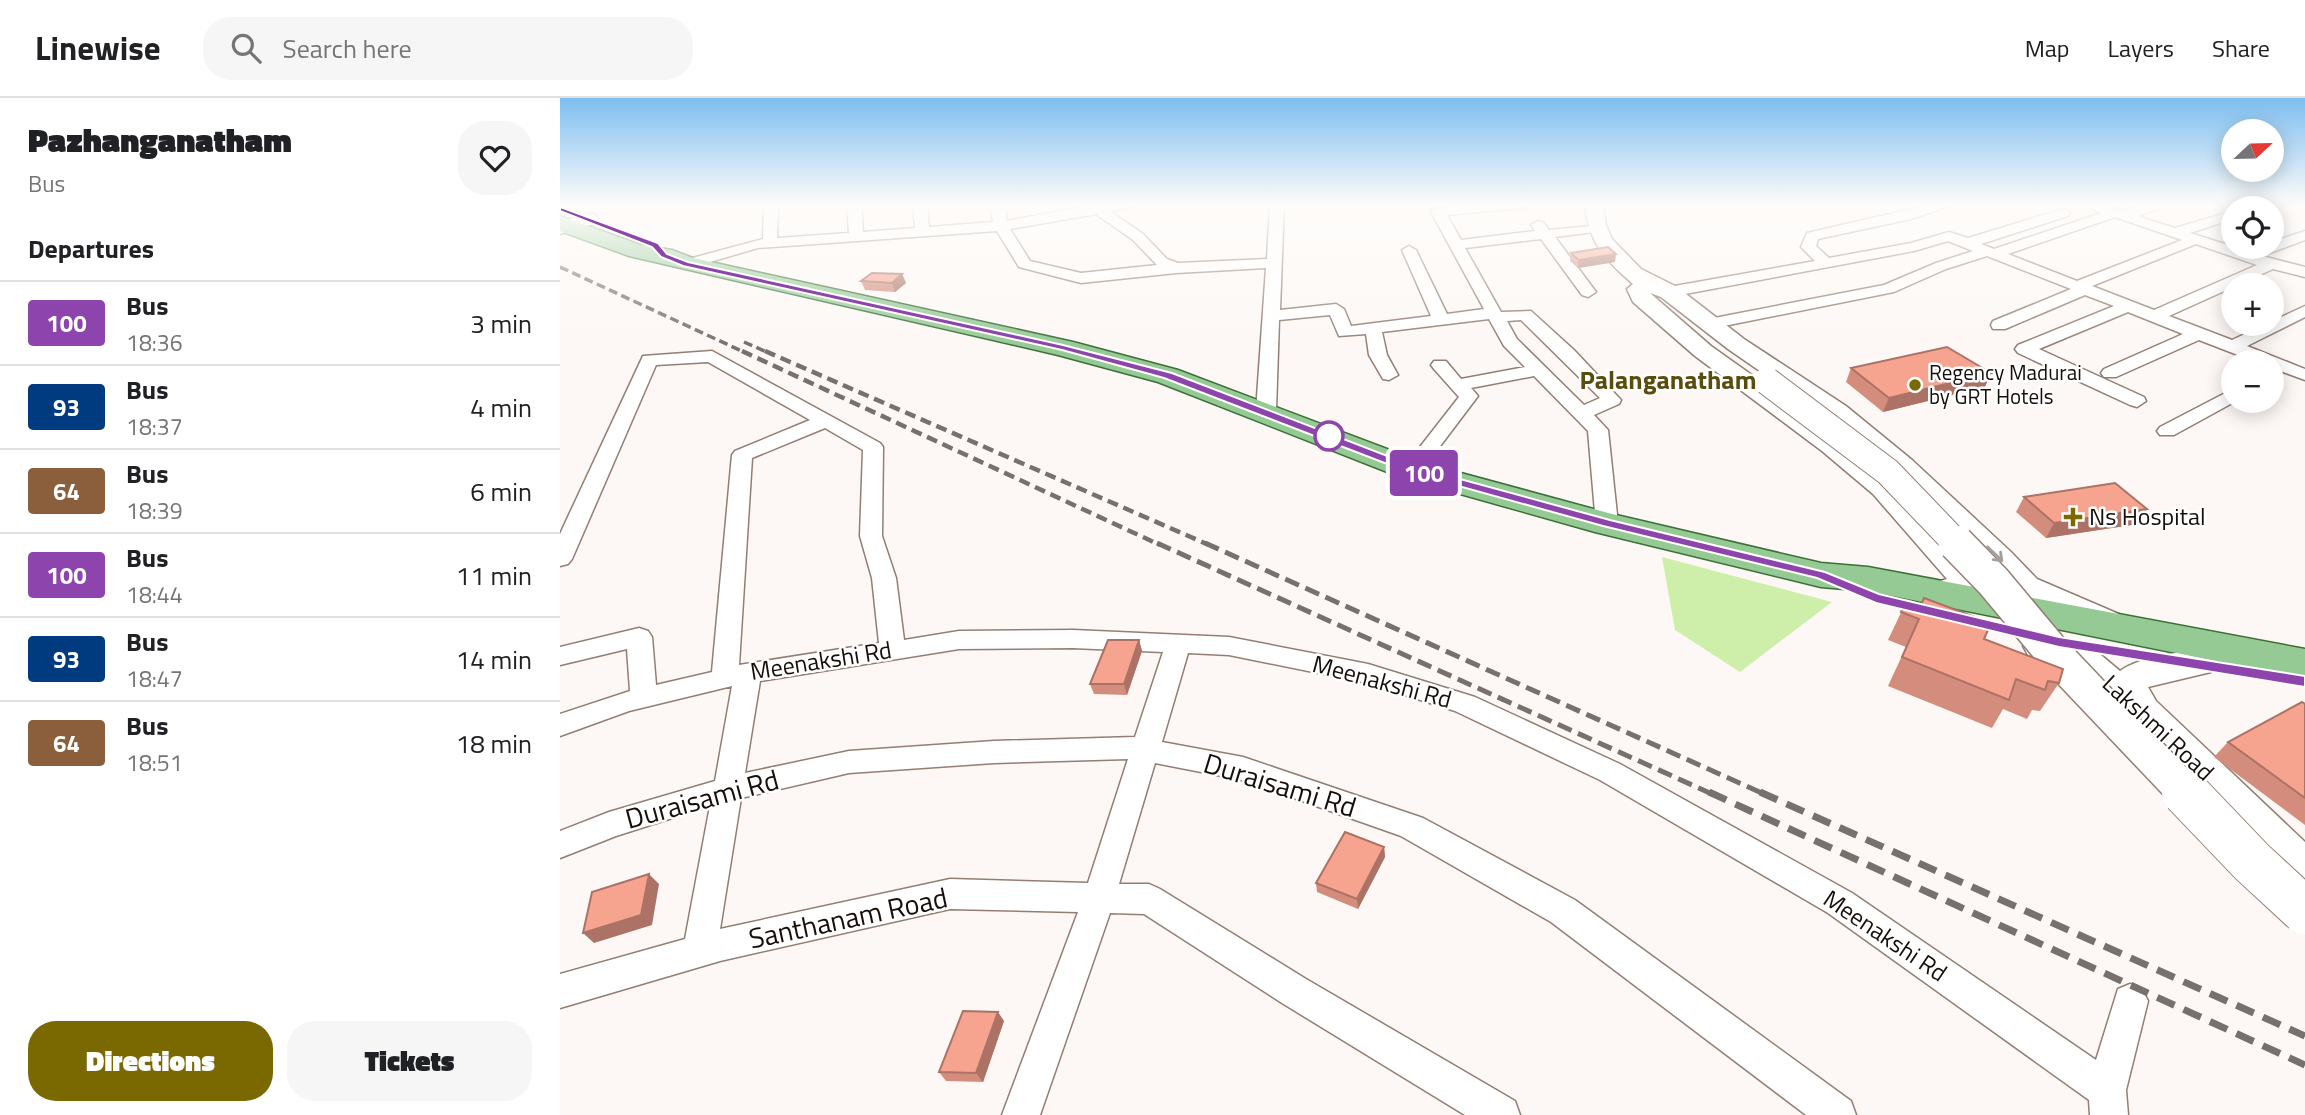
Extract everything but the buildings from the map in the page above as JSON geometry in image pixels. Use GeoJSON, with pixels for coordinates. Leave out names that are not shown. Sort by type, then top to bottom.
{"type":"FeatureCollection","features":[{"type":"Feature","properties":{"kind":"main road"},"geometry":{"type":"LineString","coordinates":[[639,251],[1063,348],[1168,376],[1266,411],[1412,470],[1607,524],[1821,575],[1963,592],[2124,630],[2305,664]]}},
{"type":"Feature","properties":{"kind":"main road"},"geometry":{"type":"LineString","coordinates":[[1821,575],[1876,598],[2026,635],[2305,682]]}},
{"type":"Feature","properties":{"kind":"street"},"geometry":{"type":"LineString","coordinates":[[675,260],[720,251]]}},
{"type":"Feature","properties":{"kind":"street"},"geometry":{"type":"LineString","coordinates":[[1017,251],[1024,264],[1081,278],[1176,268],[1274,263]]}},
{"type":"Feature","properties":{"kind":"street"},"geometry":{"type":"LineString","coordinates":[[1152,251],[1162,262],[1176,268]]}},
{"type":"Feature","properties":{"kind":"street"},"geometry":{"type":"LineString","coordinates":[[1266,411],[1275,251]]}},
{"type":"Feature","properties":{"kind":"street"},"geometry":{"type":"LineString","coordinates":[[1410,251],[1441,320]]}},
{"type":"Feature","properties":{"kind":"street"},"geometry":{"type":"LineString","coordinates":[[1460,251],[1510,342],[1598,430],[1607,524]]}},
{"type":"Feature","properties":{"kind":"street"},"geometry":{"type":"LineString","coordinates":[[1557,251],[1588,292]]}},
{"type":"Feature","properties":{"kind":"street"},"geometry":{"type":"LineString","coordinates":[[1614,251],[1633,273],[1767,381],[1888,472],[1993,581],[2073,674],[2252,862],[2305,911]]}},
{"type":"Feature","properties":{"kind":"street"},"geometry":{"type":"LineString","coordinates":[[1813,251],[1826,263]]}},
{"type":"Feature","properties":{"kind":"street"},"geometry":{"type":"LineString","coordinates":[[1669,292],[1889,251]]}},
{"type":"Feature","properties":{"kind":"street"},"geometry":{"type":"LineString","coordinates":[[1987,251],[2241,350]]}},
{"type":"Feature","properties":{"kind":"street"},"geometry":{"type":"LineString","coordinates":[[1709,324],[1888,289],[1941,267],[1996,251]]}},
{"type":"Feature","properties":{"kind":"street"},"geometry":{"type":"LineString","coordinates":[[1999,325],[2167,251]]}},
{"type":"Feature","properties":{"kind":"street"},"geometry":{"type":"LineString","coordinates":[[2155,316],[2259,259],[2305,272]]}},
{"type":"Feature","properties":{"kind":"street"},"geometry":{"type":"LineString","coordinates":[[1633,273],[1669,292],[1709,324],[1837,412],[1902,466],[2000,559],[2025,587],[2124,630]]}},
{"type":"Feature","properties":{"kind":"street","name":"Lakshmi Road"},"geometry":{"type":"LineString","coordinates":[[1633,273],[1640,297],[1703,351],[1832,444],[1883,488],[1963,592],[2041,646],[2083,659],[2143,711],[2305,870]]}},
{"type":"Feature","properties":{"kind":"street"},"geometry":{"type":"LineString","coordinates":[[2129,306],[2024,349],[2137,401]]}},
{"type":"Feature","properties":{"kind":"street"},"geometry":{"type":"LineString","coordinates":[[1271,316],[1336,309],[1345,332],[1441,320],[1525,315],[1568,354],[1612,400],[1581,412]]}},
{"type":"Feature","properties":{"kind":"street"},"geometry":{"type":"LineString","coordinates":[[2234,346],[2305,311]]}},
{"type":"Feature","properties":{"kind":"street"},"geometry":{"type":"LineString","coordinates":[[1373,328],[1378,355],[1389,375]]}},
{"type":"Feature","properties":{"kind":"street"},"geometry":{"type":"LineString","coordinates":[[2110,373],[2199,333]]}},
{"type":"Feature","properties":{"kind":"street"},"geometry":{"type":"LineString","coordinates":[[2284,367],[2305,355]]}},
{"type":"Feature","properties":{"kind":"street"},"geometry":{"type":"LineString","coordinates":[[560,559],[649,360],[712,356],[873,447],[871,536],[884,578],[892,649]]}},
{"type":"Feature","properties":{"kind":"street"},"geometry":{"type":"LineString","coordinates":[[1412,470],[1469,396],[1440,365]]}},
{"type":"Feature","properties":{"kind":"street"},"geometry":{"type":"LineString","coordinates":[[1457,385],[1538,370]]}},
{"type":"Feature","properties":{"kind":"street"},"geometry":{"type":"LineString","coordinates":[[2284,371],[2305,375]]}},
{"type":"Feature","properties":{"kind":"street"},"geometry":{"type":"LineString","coordinates":[[2167,431],[2221,402]]}},
{"type":"Feature","properties":{"kind":"street"},"geometry":{"type":"LineString","coordinates":[[699,951],[726,789],[736,676],[742,455],[826,421]]}},
{"type":"Feature","properties":{"kind":"street"},"geometry":{"type":"LineString","coordinates":[[560,656],[639,637],[644,698]]}},
{"type":"Feature","properties":{"kind":"street","name":"Meenakshi Rd"},"geometry":{"type":"LineString","coordinates":[[560,725],[644,698],[736,676],[959,640],[1073,639],[1229,646],[1368,674],[1465,704],[1610,772],[1840,903],[2108,1102]]}},
{"type":"Feature","properties":{"kind":"street"},"geometry":{"type":"LineString","coordinates":[[1021,1115],[1099,898],[1178,644]]}},
{"type":"Feature","properties":{"kind":"street"},"geometry":{"type":"LineString","coordinates":[[2143,711],[2130,686],[2133,679],[2143,673],[2199,663]]}},
{"type":"Feature","properties":{"kind":"street","name":"Duraisami Rd"},"geometry":{"type":"LineString","coordinates":[[560,845],[609,825],[726,789],[849,762],[994,752],[1144,750],[1243,769],[1412,827],[1563,911],[1837,1115]]}},
{"type":"Feature","properties":{"kind":"street","name":"Santhanam Road"},"geometry":{"type":"LineString","coordinates":[[560,991],[699,951],[950,894],[1149,899],[1294,991],[1501,1115]]}},
{"type":"Feature","properties":{"kind":"street"},"geometry":{"type":"LineString","coordinates":[[2108,1102],[2130,1001]]}},
{"type":"Feature","properties":{"kind":"green space"},"geometry":{"type":"Polygon","coordinates":[[[1662,557],[1832,602],[1740,672],[1675,630],[1662,557]]]}},
{"type":"Feature","properties":{"kind":"railway"},"geometry":{"type":"LineString","coordinates":[[560,267],[746,353]]}},
{"type":"Feature","properties":{"kind":"railway"},"geometry":{"type":"LineString","coordinates":[[744,342],[769,353]]}},
{"type":"Feature","properties":{"kind":"railway"},"geometry":{"type":"LineString","coordinates":[[742,351],[1160,545]]}},
{"type":"Feature","properties":{"kind":"railway"},"geometry":{"type":"LineString","coordinates":[[765,351],[1209,545]]}},
{"type":"Feature","properties":{"kind":"railway"},"geometry":{"type":"LineString","coordinates":[[1157,543],[1712,794]]}},
{"type":"Feature","properties":{"kind":"railway"},"geometry":{"type":"LineString","coordinates":[[1205,543],[1764,794]]}},
{"type":"Feature","properties":{"kind":"railway"},"geometry":{"type":"LineString","coordinates":[[1709,792],[2305,1065]]}},
{"type":"Feature","properties":{"kind":"railway"},"geometry":{"type":"LineString","coordinates":[[1760,792],[2305,1036]]}},
{"type":"Feature","properties":{"kind":"bus line","name":"100"},"geometry":{"type":"LineString","coordinates":[[660,251],[664,256],[686,264],[1063,348],[1168,376],[1266,411],[1412,470],[1607,524],[1821,575],[1876,598],[2059,642],[2305,682]]}},
{"type":"Feature","properties":{"kind":"place","name":"Regency Madurai by GRT Hotels"},"geometry":{"type":"Point","coordinates":[1915,385]}},
{"type":"Feature","properties":{"kind":"place","name":"Ns Hospital"},"geometry":{"type":"Point","coordinates":[2073,517]}},
{"type":"Feature","properties":{"kind":"district","name":"Palanganatham"},"geometry":{"type":"Point","coordinates":[1668,380]}}]}
